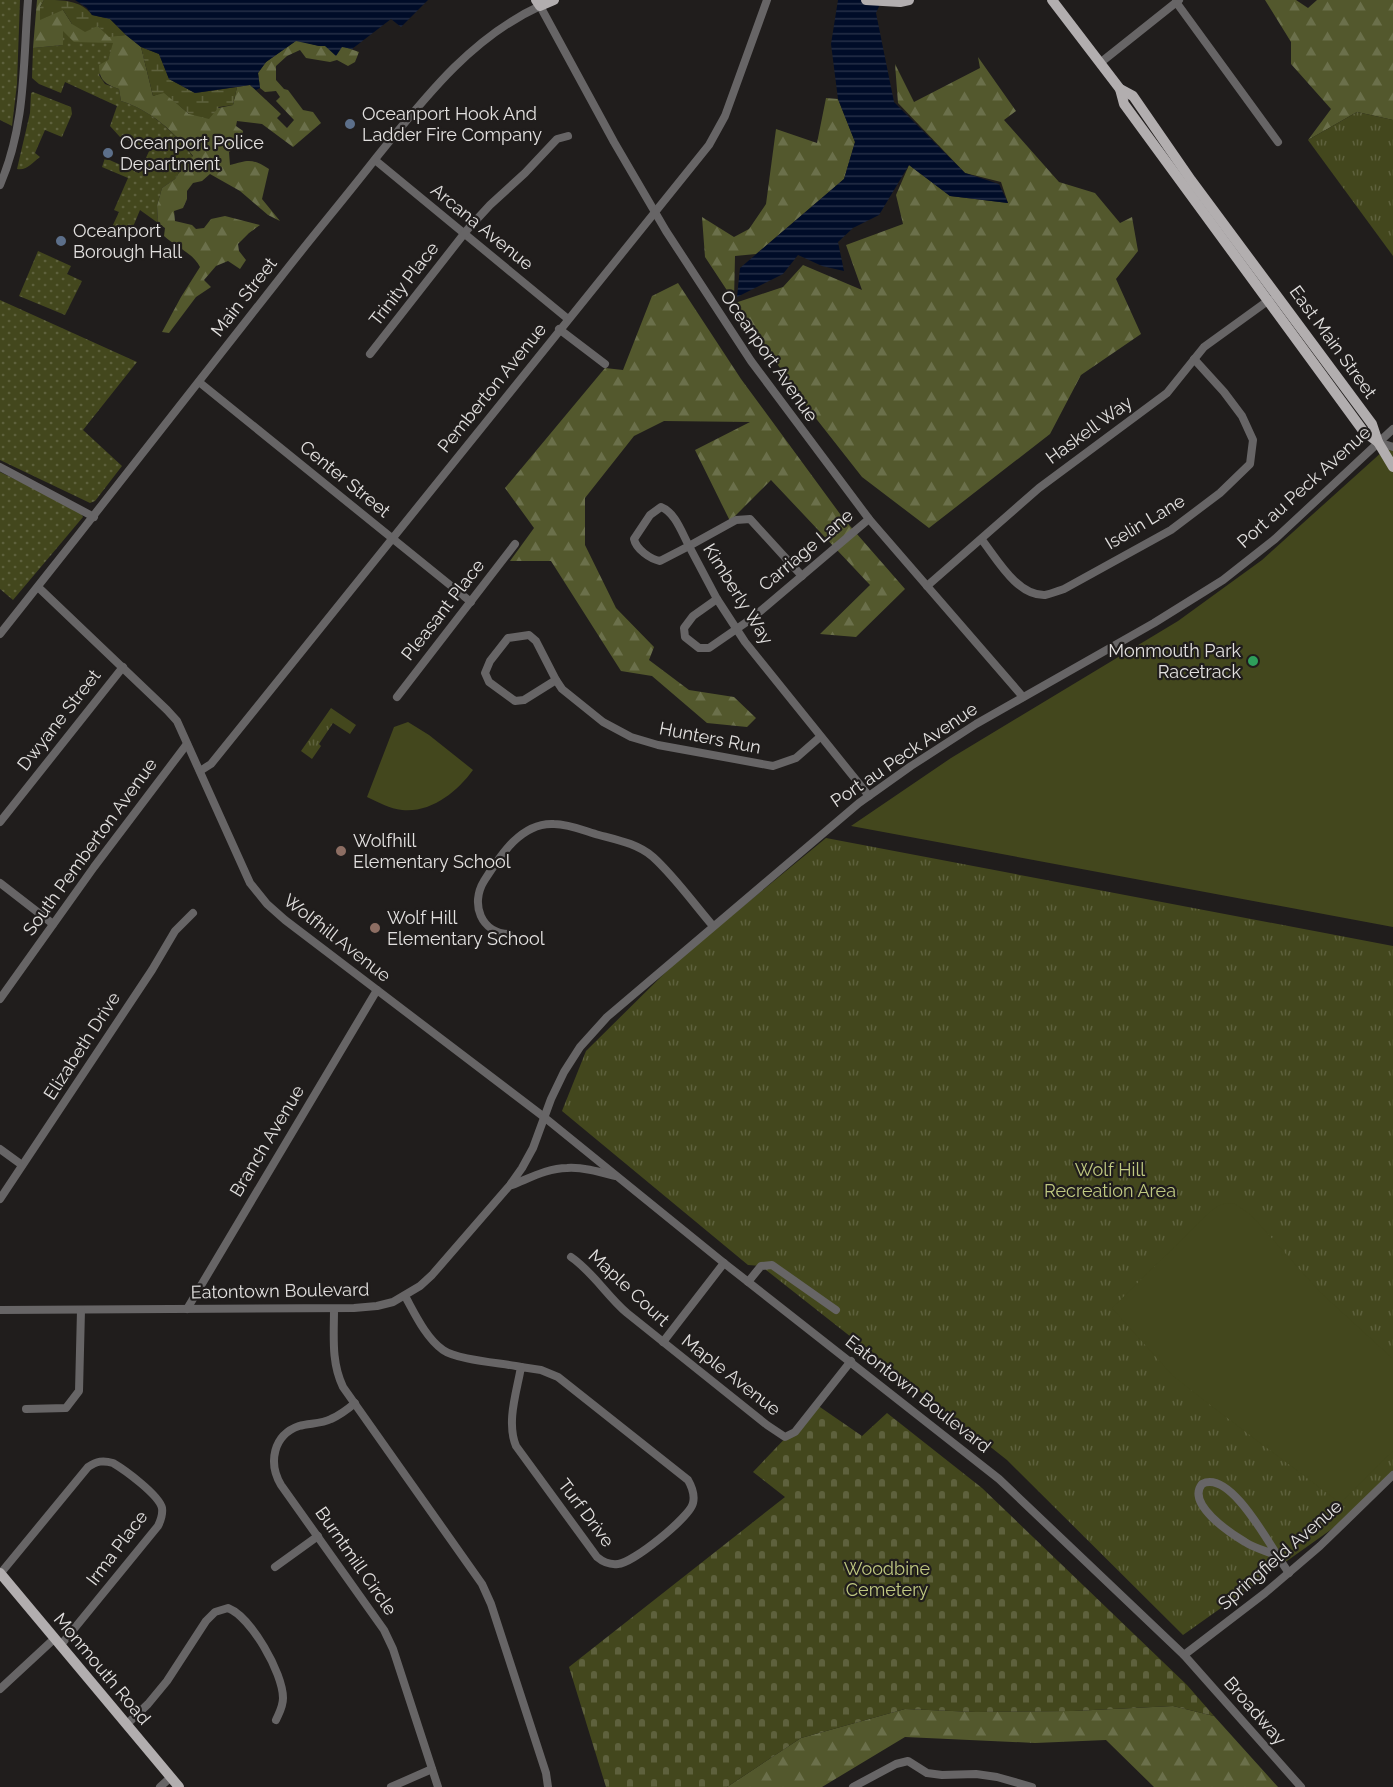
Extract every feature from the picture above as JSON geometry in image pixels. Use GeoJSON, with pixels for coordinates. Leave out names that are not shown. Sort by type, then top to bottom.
{"type":"FeatureCollection","features":[{"type":"Feature","properties":{"kind":"main road"},"geometry":{"type":"LineString","coordinates":[[538,3],[554,0]]}},
{"type":"Feature","properties":{"kind":"main road"},"geometry":{"type":"LineString","coordinates":[[866,0],[882,2],[909,0]]}},
{"type":"Feature","properties":{"kind":"main road","name":"East Main Street"},"geometry":{"type":"LineString","coordinates":[[1052,0],[1120,89],[1124,104],[1364,432],[1378,442]]}},
{"type":"Feature","properties":{"kind":"main road","name":"East Main Street"},"geometry":{"type":"LineString","coordinates":[[1120,89],[1133,96],[1191,180],[1372,424],[1378,442]]}},
{"type":"Feature","properties":{"kind":"main road"},"geometry":{"type":"LineString","coordinates":[[1378,442],[1393,467]]}},
{"type":"Feature","properties":{"kind":"main road","name":"Monmouth Road"},"geometry":{"type":"LineString","coordinates":[[0,1574],[179,1787]]}},
{"type":"Feature","properties":{"kind":"street"},"geometry":{"type":"LineString","coordinates":[[0,185],[14,148],[19,126],[28,0]]}},
{"type":"Feature","properties":{"kind":"street","name":"Pemberton Avenue"},"geometry":{"type":"LineString","coordinates":[[200,771],[211,764],[709,145],[720,128],[767,0]]}},
{"type":"Feature","properties":{"kind":"street"},"geometry":{"type":"LineString","coordinates":[[1100,63],[1178,1],[1278,141]]}},
{"type":"Feature","properties":{"kind":"street","name":"Main Street"},"geometry":{"type":"LineString","coordinates":[[0,634],[421,103],[463,58],[517,16],[538,3]]}},
{"type":"Feature","properties":{"kind":"street","name":"Oceanport Avenue"},"geometry":{"type":"LineString","coordinates":[[538,3],[654,211],[751,361],[869,519],[1023,697]]}},
{"type":"Feature","properties":{"kind":"street","name":"Trinity Place"},"geometry":{"type":"LineString","coordinates":[[370,354],[490,205],[557,139],[568,136]]}},
{"type":"Feature","properties":{"kind":"street","name":"Arcana Avenue"},"geometry":{"type":"LineString","coordinates":[[375,160],[568,319]]}},
{"type":"Feature","properties":{"kind":"street","name":"Haskell Way"},"geometry":{"type":"LineString","coordinates":[[927,586],[1039,488],[1167,393],[1204,347],[1269,300]]}},
{"type":"Feature","properties":{"kind":"street"},"geometry":{"type":"LineString","coordinates":[[559,330],[604,364]]}},
{"type":"Feature","properties":{"kind":"street","name":"Iselin Lane"},"geometry":{"type":"LineString","coordinates":[[982,540],[1011,577],[1026,590],[1045,595],[1064,589],[1171,530],[1220,493],[1250,464],[1253,440],[1236,408],[1194,359]]}},
{"type":"Feature","properties":{"kind":"street","name":"Center Street"},"geometry":{"type":"LineString","coordinates":[[199,382],[471,602]]}},
{"type":"Feature","properties":{"kind":"street","name":"Port au Peck Avenue"},"geometry":{"type":"LineString","coordinates":[[510,1185],[532,1148],[564,1072],[589,1036],[607,1017],[815,839],[869,796],[946,743],[1154,623],[1223,580],[1275,538],[1393,429]]}},
{"type":"Feature","properties":{"kind":"street"},"geometry":{"type":"LineString","coordinates":[[1378,442],[1393,447]]}},
{"type":"Feature","properties":{"kind":"street"},"geometry":{"type":"LineString","coordinates":[[0,467],[94,517]]}},
{"type":"Feature","properties":{"kind":"street"},"geometry":{"type":"LineString","coordinates":[[663,507],[672,516],[689,546],[660,561],[641,550],[634,539],[650,515],[656,509],[663,507]]}},
{"type":"Feature","properties":{"kind":"street","name":"Kimberly Way"},"geometry":{"type":"LineString","coordinates":[[802,576],[754,521],[743,518],[689,546],[737,629],[820,737],[869,796]]}},
{"type":"Feature","properties":{"kind":"street","name":"Carriage Lane"},"geometry":{"type":"LineString","coordinates":[[717,598],[689,620],[684,628],[683,635],[692,643],[705,649],[737,629],[869,519]]}},
{"type":"Feature","properties":{"kind":"street","name":"Pleasant Place"},"geometry":{"type":"LineString","coordinates":[[397,697],[515,544]]}},
{"type":"Feature","properties":{"kind":"street","name":"Wolfhill Avenue"},"geometry":{"type":"LineString","coordinates":[[38,587],[172,715],[181,728],[236,854],[256,891],[285,920],[544,1117],[616,1176]]}},
{"type":"Feature","properties":{"kind":"street"},"geometry":{"type":"LineString","coordinates":[[530,635],[536,641],[556,680],[520,702],[510,698],[489,682],[485,673],[490,661],[508,638],[530,635]]}},
{"type":"Feature","properties":{"kind":"street","name":"Dwyane Street"},"geometry":{"type":"LineString","coordinates":[[0,822],[123,667]]}},
{"type":"Feature","properties":{"kind":"street","name":"Hunters Run"},"geometry":{"type":"LineString","coordinates":[[556,680],[562,689],[591,713],[618,731],[646,742],[769,766],[785,764],[796,758],[820,737]]}},
{"type":"Feature","properties":{"kind":"street","name":"South Pemberton Avenue"},"geometry":{"type":"LineString","coordinates":[[0,999],[94,867],[187,744]]}},
{"type":"Feature","properties":{"kind":"street"},"geometry":{"type":"LineString","coordinates":[[509,934],[494,931],[483,921],[477,905],[479,891],[516,839],[530,828],[546,824],[560,824],[622,841],[645,851],[659,863],[713,927]]}},
{"type":"Feature","properties":{"kind":"street"},"geometry":{"type":"LineString","coordinates":[[0,883],[53,924]]}},
{"type":"Feature","properties":{"kind":"street","name":"Elizabeth Drive"},"geometry":{"type":"LineString","coordinates":[[0,1199],[175,932],[193,913]]}},
{"type":"Feature","properties":{"kind":"street","name":"Branch Avenue"},"geometry":{"type":"LineString","coordinates":[[187,1309],[377,990]]}},
{"type":"Feature","properties":{"kind":"street"},"geometry":{"type":"LineString","coordinates":[[0,1149],[22,1165]]}},
{"type":"Feature","properties":{"kind":"street"},"geometry":{"type":"LineString","coordinates":[[510,1185],[549,1171],[567,1168],[616,1176]]}},
{"type":"Feature","properties":{"kind":"street","name":"Eatontown Boulevard"},"geometry":{"type":"LineString","coordinates":[[616,1176],[999,1479],[1184,1655]]}},
{"type":"Feature","properties":{"kind":"street","name":"Eatontown Boulevard"},"geometry":{"type":"LineString","coordinates":[[0,1310],[377,1306],[405,1296],[432,1275],[510,1185]]}},
{"type":"Feature","properties":{"kind":"street","name":"Maple Court"},"geometry":{"type":"LineString","coordinates":[[572,1257],[588,1270],[614,1302],[663,1342]]}},
{"type":"Feature","properties":{"kind":"street"},"geometry":{"type":"LineString","coordinates":[[663,1342],[724,1263]]}},
{"type":"Feature","properties":{"kind":"street"},"geometry":{"type":"LineString","coordinates":[[748,1281],[761,1266],[772,1265],[836,1310]]}},
{"type":"Feature","properties":{"kind":"street","name":"Turf Drive"},"geometry":{"type":"LineString","coordinates":[[405,1296],[417,1318],[437,1344],[448,1353],[521,1366],[541,1370],[558,1377],[688,1480],[693,1495],[690,1510],[631,1560],[611,1564],[597,1557],[516,1446],[512,1420],[521,1366]]}},
{"type":"Feature","properties":{"kind":"street"},"geometry":{"type":"LineString","coordinates":[[334,1308],[336,1370],[344,1387],[470,1564],[487,1594],[546,1773],[548,1787]]}},
{"type":"Feature","properties":{"kind":"street"},"geometry":{"type":"LineString","coordinates":[[26,1408],[66,1408],[79,1391],[81,1310]]}},
{"type":"Feature","properties":{"kind":"street","name":"Maple Avenue"},"geometry":{"type":"LineString","coordinates":[[663,1342],[785,1437],[795,1432],[851,1361]]}},
{"type":"Feature","properties":{"kind":"street","name":"Burntmill Circle"},"geometry":{"type":"LineString","coordinates":[[356,1403],[330,1420],[291,1430],[280,1440],[274,1452],[274,1466],[278,1480],[384,1630],[393,1649],[438,1787]]}},
{"type":"Feature","properties":{"kind":"street","name":"Irma Place"},"geometry":{"type":"LineString","coordinates":[[0,1574],[88,1467],[94,1463],[105,1461],[113,1463],[157,1499],[161,1505],[162,1516],[158,1526],[57,1642],[0,1689]]}},
{"type":"Feature","properties":{"kind":"street","name":"Springfield Avenue"},"geometry":{"type":"LineString","coordinates":[[1184,1655],[1289,1573],[1393,1475]]}},
{"type":"Feature","properties":{"kind":"street"},"geometry":{"type":"LineString","coordinates":[[1276,1555],[1247,1544],[1211,1516],[1198,1496],[1202,1484],[1215,1482],[1227,1489],[1264,1530],[1276,1555],[1289,1573]]}},
{"type":"Feature","properties":{"kind":"street"},"geometry":{"type":"LineString","coordinates":[[275,1566],[318,1536]]}},
{"type":"Feature","properties":{"kind":"street"},"geometry":{"type":"LineString","coordinates":[[127,1724],[163,1688],[206,1621],[215,1612],[228,1608],[241,1616],[272,1661],[283,1698],[276,1720]]}},
{"type":"Feature","properties":{"kind":"street","name":"Broadway"},"geometry":{"type":"LineString","coordinates":[[1184,1655],[1301,1787]]}},
{"type":"Feature","properties":{"kind":"street"},"geometry":{"type":"LineString","coordinates":[[853,1787],[896,1764],[908,1761],[927,1773],[997,1777],[1032,1787]]}},
{"type":"Feature","properties":{"kind":"street"},"geometry":{"type":"LineString","coordinates":[[391,1787],[432,1769]]}},
{"type":"Feature","properties":{"kind":"street"},"geometry":{"type":"LineString","coordinates":[[160,1787],[171,1777]]}},
{"type":"Feature","properties":{"kind":"green space"},"geometry":{"type":"Polygon","coordinates":[[[0,0],[20,0],[17,84],[12,126],[0,120],[0,0]]]}},
{"type":"Feature","properties":{"kind":"green space"},"geometry":{"type":"Polygon","coordinates":[[[37,0],[44,0],[40,7],[63,10],[72,24],[98,26],[109,36],[126,35],[141,47],[153,96],[164,92],[189,114],[233,105],[237,87],[250,85],[281,114],[277,118],[287,128],[294,120],[276,101],[280,97],[276,91],[265,92],[260,88],[258,73],[266,62],[297,40],[319,46],[342,46],[359,52],[355,62],[348,66],[337,60],[330,62],[306,58],[300,50],[287,56],[276,66],[276,80],[288,90],[303,110],[313,112],[321,123],[293,147],[262,124],[237,121],[236,126],[243,131],[241,144],[229,152],[230,165],[250,161],[269,169],[262,199],[280,221],[268,215],[240,191],[210,174],[202,181],[193,183],[187,191],[187,199],[183,208],[174,211],[175,221],[192,225],[196,229],[204,228],[211,219],[225,216],[260,225],[238,244],[239,251],[246,260],[240,269],[228,261],[216,266],[204,280],[211,287],[196,297],[169,333],[162,332],[200,267],[189,254],[164,236],[165,228],[158,223],[157,206],[162,188],[175,179],[193,156],[152,116],[121,101],[119,89],[102,78],[99,65],[108,60],[113,43],[74,42],[63,31],[63,45],[33,48],[37,0]]]}},
{"type":"Feature","properties":{"kind":"green space"},"geometry":{"type":"Polygon","coordinates":[[[44,0],[65,1],[82,6],[92,15],[110,19],[126,35],[109,37],[98,26],[85,32],[72,24],[63,10],[40,20],[40,7],[44,0]]]}},
{"type":"Feature","properties":{"kind":"green space"},"geometry":{"type":"Polygon","coordinates":[[[1265,0],[1296,0],[1308,8],[1317,0],[1393,0],[1393,120],[1357,112],[1308,140],[1331,109],[1291,64],[1291,42],[1265,0]]]}},
{"type":"Feature","properties":{"kind":"green space"},"geometry":{"type":"Polygon","coordinates":[[[63,30],[89,41],[114,43],[99,75],[105,84],[119,89],[121,101],[142,110],[161,123],[193,157],[184,165],[175,179],[162,188],[157,206],[158,223],[140,210],[130,234],[112,227],[119,212],[114,210],[128,178],[102,167],[105,158],[139,173],[150,149],[120,137],[110,126],[117,106],[65,82],[61,93],[39,84],[32,78],[33,48],[63,45],[63,30]]]}},
{"type":"Feature","properties":{"kind":"green space"},"geometry":{"type":"Polygon","coordinates":[[[141,47],[159,54],[169,79],[195,93],[237,87],[233,105],[219,107],[209,119],[189,114],[164,93],[153,96],[141,47]]]}},
{"type":"Feature","properties":{"kind":"green space"},"geometry":{"type":"Polygon","coordinates":[[[978,57],[1016,111],[1004,120],[1059,182],[1095,193],[1120,223],[1132,217],[1138,251],[1116,279],[1141,334],[1081,375],[1050,434],[929,528],[862,477],[807,407],[735,303],[783,287],[803,265],[862,290],[846,245],[903,224],[896,195],[909,165],[950,196],[1008,203],[1001,182],[965,173],[898,103],[895,64],[914,102],[980,68],[978,57]]]}},
{"type":"Feature","properties":{"kind":"green space"},"geometry":{"type":"Polygon","coordinates":[[[31,93],[71,107],[72,114],[62,137],[45,130],[35,153],[40,157],[27,167],[17,169],[30,113],[31,93]]]}},
{"type":"Feature","properties":{"kind":"green space"},"geometry":{"type":"Polygon","coordinates":[[[826,98],[838,99],[855,142],[844,179],[756,254],[735,256],[734,301],[705,257],[702,217],[734,237],[749,229],[766,204],[776,129],[817,143],[826,98]]]}},
{"type":"Feature","properties":{"kind":"green space"},"geometry":{"type":"Polygon","coordinates":[[[1357,112],[1393,120],[1393,256],[1308,140],[1357,112]]]}},
{"type":"Feature","properties":{"kind":"green space"},"geometry":{"type":"Polygon","coordinates":[[[38,251],[71,266],[67,274],[82,281],[65,315],[19,296],[38,251]]]}},
{"type":"Feature","properties":{"kind":"green space"},"geometry":{"type":"Polygon","coordinates":[[[678,283],[741,379],[843,518],[905,589],[856,637],[820,634],[870,585],[771,480],[730,521],[695,450],[750,422],[664,421],[634,436],[585,498],[585,545],[616,608],[654,647],[649,660],[689,690],[734,697],[756,718],[747,727],[707,723],[652,676],[621,671],[551,561],[510,561],[534,528],[505,488],[605,368],[623,370],[652,296],[678,283]]]}},
{"type":"Feature","properties":{"kind":"green space"},"geometry":{"type":"Polygon","coordinates":[[[0,300],[137,362],[83,430],[122,466],[95,501],[90,503],[0,460],[0,300]]]}},
{"type":"Feature","properties":{"kind":"green space","name":"Monmouth Park Racetrack"},"geometry":{"type":"Polygon","coordinates":[[[1393,442],[1393,927],[851,826],[951,758],[1178,621],[1262,560],[1393,442]]]}},
{"type":"Feature","properties":{"kind":"green space"},"geometry":{"type":"Polygon","coordinates":[[[0,472],[80,511],[83,517],[13,600],[0,589],[0,472]]]}},
{"type":"Feature","properties":{"kind":"green space"},"geometry":{"type":"Polygon","coordinates":[[[331,708],[356,725],[350,734],[333,723],[312,759],[301,751],[331,708]]]}},
{"type":"Feature","properties":{"kind":"green space"},"geometry":{"type":"Polygon","coordinates":[[[408,722],[429,735],[473,770],[459,786],[442,799],[423,808],[402,810],[367,797],[394,727],[408,722]]]}},
{"type":"Feature","properties":{"kind":"green space","name":"Wolf Hill Recreation Area"},"geometry":{"type":"Polygon","coordinates":[[[826,838],[1393,946],[1393,1474],[1353,1514],[1183,1635],[1007,1460],[761,1266],[748,1265],[562,1111],[586,1051],[678,960],[826,838]]]}},
{"type":"Feature","properties":{"kind":"green space"},"geometry":{"type":"Polygon","coordinates":[[[1226,1203],[1235,1204],[1251,1215],[1320,1292],[1393,1359],[1393,1451],[1340,1503],[1172,1375],[1112,1308],[1211,1211],[1226,1203]]]}},
{"type":"Feature","properties":{"kind":"green space","name":"Woodbine Cemetery"},"geometry":{"type":"Polygon","coordinates":[[[817,1405],[862,1436],[887,1413],[982,1488],[1187,1685],[1214,1716],[1173,1706],[1073,1711],[976,1712],[905,1709],[801,1738],[727,1787],[606,1787],[569,1667],[785,1497],[753,1472],[817,1405]]]}},
{"type":"Feature","properties":{"kind":"green space"},"geometry":{"type":"Polygon","coordinates":[[[1173,1706],[1214,1716],[1278,1787],[1154,1787],[1106,1740],[1035,1743],[905,1737],[822,1787],[727,1787],[801,1738],[905,1709],[976,1712],[1073,1711],[1173,1706]]]}},
{"type":"Feature","properties":{"kind":"water"},"geometry":{"type":"Polygon","coordinates":[[[75,0],[428,0],[401,27],[391,19],[352,49],[342,47],[336,56],[325,46],[296,41],[266,62],[258,73],[260,88],[256,90],[250,85],[195,93],[169,79],[159,54],[141,47],[110,19],[92,15],[87,8],[75,0]]]}},
{"type":"Feature","properties":{"kind":"water"},"geometry":{"type":"Polygon","coordinates":[[[838,0],[882,0],[876,13],[894,102],[965,173],[999,184],[1008,203],[950,196],[909,165],[879,215],[853,228],[838,242],[844,271],[822,266],[798,255],[783,274],[737,297],[740,268],[844,179],[855,142],[838,99],[831,44],[838,0]]]}},
{"type":"Feature","properties":{"kind":"place","name":"Oceanport Hook And Ladder Fire Company"},"geometry":{"type":"Point","coordinates":[350,124]}},
{"type":"Feature","properties":{"kind":"place","name":"Oceanport Police Department"},"geometry":{"type":"Point","coordinates":[108,153]}},
{"type":"Feature","properties":{"kind":"place","name":"Oceanport Borough Hall"},"geometry":{"type":"Point","coordinates":[61,241]}},
{"type":"Feature","properties":{"kind":"place","name":"Monmouth Park Racetrack"},"geometry":{"type":"Point","coordinates":[1253,661]}},
{"type":"Feature","properties":{"kind":"place","name":"Wolfhill Elementary School"},"geometry":{"type":"Point","coordinates":[341,851]}},
{"type":"Feature","properties":{"kind":"place","name":"Wolf Hill Elementary School"},"geometry":{"type":"Point","coordinates":[375,928]}}]}
